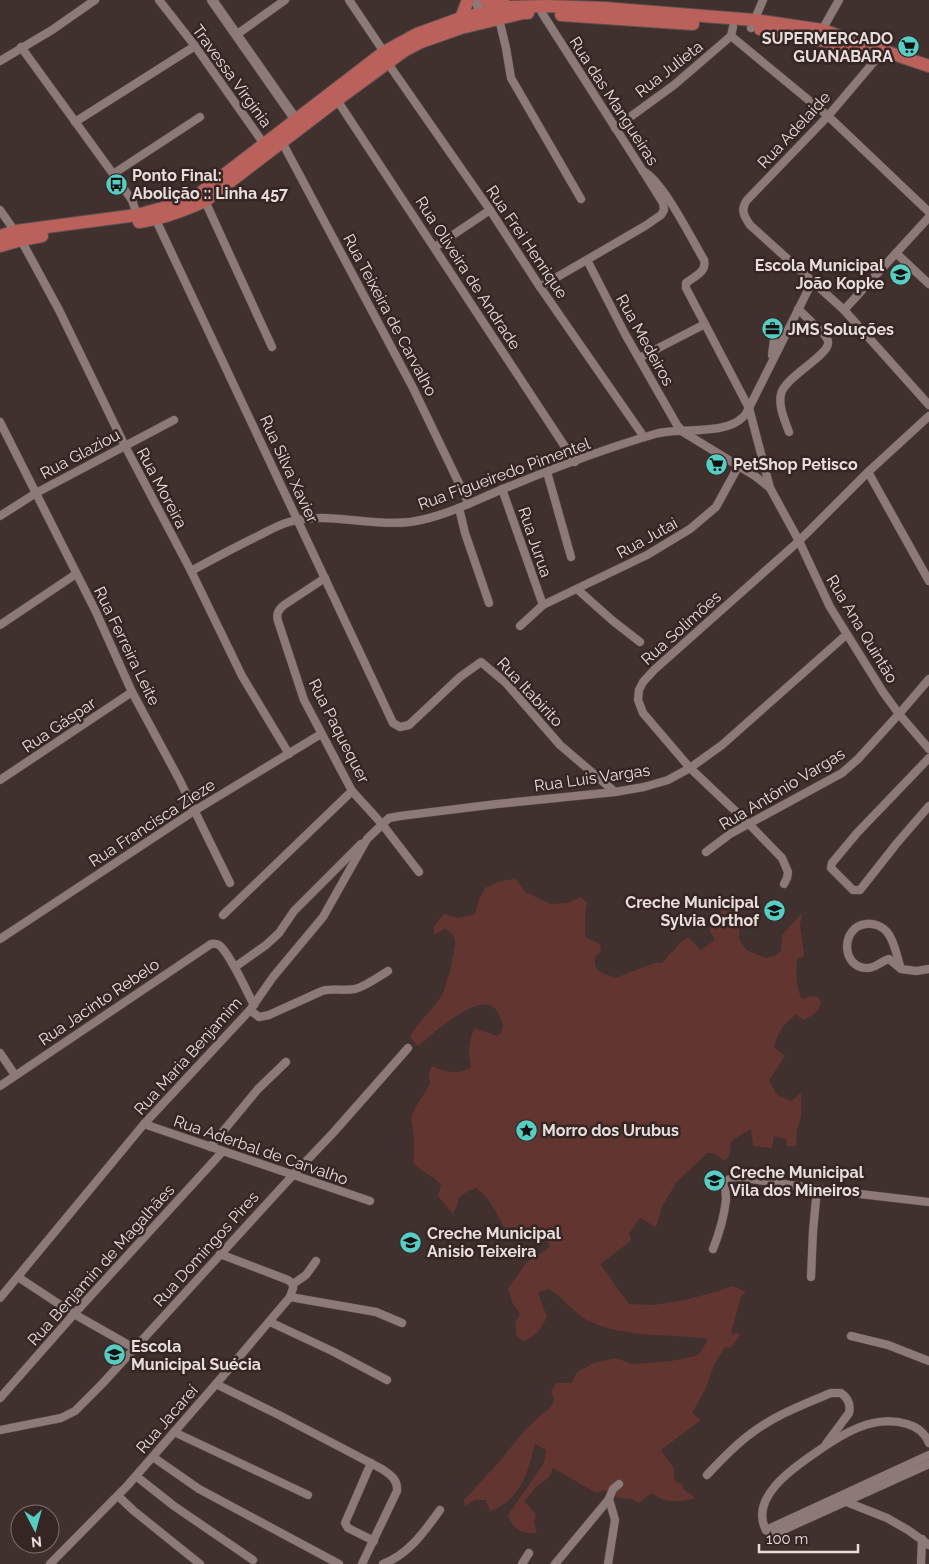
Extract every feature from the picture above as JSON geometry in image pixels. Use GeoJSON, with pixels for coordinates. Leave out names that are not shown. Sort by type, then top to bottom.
{"type":"FeatureCollection","features":[{"type":"Feature","properties":{"kind":"main road"},"geometry":{"type":"LineString","coordinates":[[461,23],[468,0]]}},
{"type":"Feature","properties":{"kind":"main road"},"geometry":{"type":"LineString","coordinates":[[485,0],[510,7]]}},
{"type":"Feature","properties":{"kind":"main road"},"geometry":{"type":"LineString","coordinates":[[0,236],[18,236],[156,220],[185,210],[204,201],[282,142],[300,123],[386,57],[461,23],[476,19],[478,14],[510,7],[604,8],[822,30],[929,66]]}},
{"type":"Feature","properties":{"kind":"main road"},"geometry":{"type":"LineString","coordinates":[[461,23],[499,19],[523,13],[542,13],[732,31],[752,24],[830,42],[929,74]]}},
{"type":"Feature","properties":{"kind":"main road"},"geometry":{"type":"LineString","coordinates":[[0,246],[18,236],[137,215],[181,203],[200,194],[264,144],[337,100],[386,57]]}},
{"type":"Feature","properties":{"kind":"street"},"geometry":{"type":"LineString","coordinates":[[0,61],[52,30],[95,0]]}},
{"type":"Feature","properties":{"kind":"street","name":"Travessa Virginia"},"geometry":{"type":"LineString","coordinates":[[159,0],[195,46],[264,144]]}},
{"type":"Feature","properties":{"kind":"street"},"geometry":{"type":"LineString","coordinates":[[212,0],[300,123]]}},
{"type":"Feature","properties":{"kind":"street"},"geometry":{"type":"LineString","coordinates":[[236,35],[285,0]]}},
{"type":"Feature","properties":{"kind":"street","name":"Rua Frei Henrique"},"geometry":{"type":"LineString","coordinates":[[349,0],[540,286],[644,437]]}},
{"type":"Feature","properties":{"kind":"street"},"geometry":{"type":"LineString","coordinates":[[475,0],[479,7],[478,14]]}},
{"type":"Feature","properties":{"kind":"street"},"geometry":{"type":"LineString","coordinates":[[752,24],[763,0]]}},
{"type":"Feature","properties":{"kind":"street"},"geometry":{"type":"LineString","coordinates":[[822,30],[839,0]]}},
{"type":"Feature","properties":{"kind":"street","name":"Rua das Mangueiras"},"geometry":{"type":"LineString","coordinates":[[542,13],[663,203],[664,210],[661,216],[587,260]]}},
{"type":"Feature","properties":{"kind":"street"},"geometry":{"type":"LineString","coordinates":[[499,19],[511,78],[581,199]]}},
{"type":"Feature","properties":{"kind":"street"},"geometry":{"type":"LineString","coordinates":[[732,31],[828,116],[929,212]]}},
{"type":"Feature","properties":{"kind":"street","name":"Rua Julieta"},"geometry":{"type":"LineString","coordinates":[[615,128],[674,85],[732,31]]}},
{"type":"Feature","properties":{"kind":"street"},"geometry":{"type":"LineString","coordinates":[[75,122],[195,46]]}},
{"type":"Feature","properties":{"kind":"street"},"geometry":{"type":"LineString","coordinates":[[21,47],[132,200],[137,215]]}},
{"type":"Feature","properties":{"kind":"street","name":"Rua Adelaide"},"geometry":{"type":"LineString","coordinates":[[812,282],[750,225],[743,210],[747,200],[828,116],[878,57]]}},
{"type":"Feature","properties":{"kind":"street","name":"Rua Oliveira de Andrade"},"geometry":{"type":"LineString","coordinates":[[337,100],[575,462]]}},
{"type":"Feature","properties":{"kind":"street"},"geometry":{"type":"LineString","coordinates":[[113,174],[200,117]]}},
{"type":"Feature","properties":{"kind":"street","name":"Rua Teixeira de Carvalho"},"geometry":{"type":"LineString","coordinates":[[282,142],[413,388],[469,504]]}},
{"type":"Feature","properties":{"kind":"street"},"geometry":{"type":"LineString","coordinates":[[643,171],[650,174],[662,189],[704,260],[705,266],[701,272],[686,283],[686,288],[749,408],[770,488]]}},
{"type":"Feature","properties":{"kind":"street"},"geometry":{"type":"LineString","coordinates":[[204,201],[272,347]]}},
{"type":"Feature","properties":{"kind":"street","name":"Rua Moreira"},"geometry":{"type":"LineString","coordinates":[[0,210],[18,236],[59,310],[125,446],[191,571],[242,676],[289,754]]}},
{"type":"Feature","properties":{"kind":"street"},"geometry":{"type":"LineString","coordinates":[[435,247],[490,210]]}},
{"type":"Feature","properties":{"kind":"street"},"geometry":{"type":"LineString","coordinates":[[844,310],[929,217]]}},
{"type":"Feature","properties":{"kind":"street","name":"Rua Silva Xavier"},"geometry":{"type":"LineString","coordinates":[[156,220],[324,578],[394,723],[400,727]]}},
{"type":"Feature","properties":{"kind":"street"},"geometry":{"type":"LineString","coordinates":[[896,253],[929,284]]}},
{"type":"Feature","properties":{"kind":"street"},"geometry":{"type":"LineString","coordinates":[[540,286],[587,260]]}},
{"type":"Feature","properties":{"kind":"street","name":"Rua Medeiros"},"geometry":{"type":"LineString","coordinates":[[587,260],[639,358],[677,425],[683,432]]}},
{"type":"Feature","properties":{"kind":"street"},"geometry":{"type":"LineString","coordinates":[[812,282],[844,310],[929,405]]}},
{"type":"Feature","properties":{"kind":"street","name":"Rua Figueiredo Pimentel"},"geometry":{"type":"LineString","coordinates":[[191,571],[282,524],[297,520],[327,518],[403,523],[423,520],[644,437],[669,431],[683,432],[727,426],[743,417],[749,408],[812,282]]}},
{"type":"Feature","properties":{"kind":"street"},"geometry":{"type":"LineString","coordinates":[[789,432],[780,403],[783,388],[824,351],[828,343],[827,338],[798,309]]}},
{"type":"Feature","properties":{"kind":"street"},"geometry":{"type":"LineString","coordinates":[[639,358],[705,324]]}},
{"type":"Feature","properties":{"kind":"street","name":"Rua Figueiredo Pimentel"},"geometry":{"type":"LineString","coordinates":[[770,364],[776,332]]}},
{"type":"Feature","properties":{"kind":"street","name":"Rua Solimões"},"geometry":{"type":"LineString","coordinates":[[784,884],[788,872],[782,858],[690,768],[643,713],[638,700],[639,690],[643,682],[654,670],[799,541],[868,472],[929,416]]}},
{"type":"Feature","properties":{"kind":"street","name":"Rua Glaziou"},"geometry":{"type":"LineString","coordinates":[[0,516],[36,493],[174,420]]}},
{"type":"Feature","properties":{"kind":"street","name":"Rua Ferreira Leite"},"geometry":{"type":"LineString","coordinates":[[0,422],[96,612],[132,692],[230,883]]}},
{"type":"Feature","properties":{"kind":"street"},"geometry":{"type":"LineString","coordinates":[[683,432],[739,465],[770,488]]}},
{"type":"Feature","properties":{"kind":"street","name":"Rua Jutai"},"geometry":{"type":"LineString","coordinates":[[520,626],[543,605],[647,555],[690,529],[716,507],[739,465]]}},
{"type":"Feature","properties":{"kind":"street"},"geometry":{"type":"LineString","coordinates":[[547,472],[570,557]]}},
{"type":"Feature","properties":{"kind":"street"},"geometry":{"type":"LineString","coordinates":[[868,472],[929,581]]}},
{"type":"Feature","properties":{"kind":"street","name":"Rua Ana Quintão"},"geometry":{"type":"LineString","coordinates":[[770,488],[846,635],[899,714],[929,749]]}},
{"type":"Feature","properties":{"kind":"street","name":"Rua Jurua"},"geometry":{"type":"LineString","coordinates":[[502,489],[543,605]]}},
{"type":"Feature","properties":{"kind":"street"},"geometry":{"type":"LineString","coordinates":[[459,508],[465,533],[489,603]]}},
{"type":"Feature","properties":{"kind":"street"},"geometry":{"type":"LineString","coordinates":[[0,624],[76,574]]}},
{"type":"Feature","properties":{"kind":"street","name":"Rua Paquequer"},"geometry":{"type":"LineString","coordinates":[[324,578],[284,605],[276,615],[298,683],[321,734],[352,791],[382,824],[419,872]]}},
{"type":"Feature","properties":{"kind":"street"},"geometry":{"type":"LineString","coordinates":[[577,589],[640,642]]}},
{"type":"Feature","properties":{"kind":"street","name":"Rua Luis Vargas"},"geometry":{"type":"LineString","coordinates":[[382,824],[390,818],[400,816],[615,792],[644,787],[668,780],[690,768],[722,745],[846,635]]}},
{"type":"Feature","properties":{"kind":"street","name":"Rua Itabirito"},"geometry":{"type":"LineString","coordinates":[[400,727],[409,725],[460,677],[482,662],[506,683],[560,745],[615,792]]}},
{"type":"Feature","properties":{"kind":"street","name":"Rua Antônio Vargas"},"geometry":{"type":"LineString","coordinates":[[706,852],[730,834],[842,773],[858,759],[929,679]]}},
{"type":"Feature","properties":{"kind":"street","name":"Rua Gáspar"},"geometry":{"type":"LineString","coordinates":[[0,780],[132,692]]}},
{"type":"Feature","properties":{"kind":"street","name":"Rua Francisca Zieze"},"geometry":{"type":"LineString","coordinates":[[0,939],[194,811],[321,734]]}},
{"type":"Feature","properties":{"kind":"street"},"geometry":{"type":"LineString","coordinates":[[929,758],[857,833],[832,863],[831,868],[853,890],[860,890],[929,806]]}},
{"type":"Feature","properties":{"kind":"street"},"geometry":{"type":"LineString","coordinates":[[223,915],[352,791]]}},
{"type":"Feature","properties":{"kind":"street","name":"Rua Maria Benjamim"},"geometry":{"type":"LineString","coordinates":[[0,1298],[144,1124],[252,1007],[273,977],[322,917],[367,839],[382,824]]}},
{"type":"Feature","properties":{"kind":"street"},"geometry":{"type":"LineString","coordinates":[[367,839],[294,911],[273,939],[235,968],[252,1007],[259,1016],[269,1015],[328,989],[353,989],[360,987],[388,971]]}},
{"type":"Feature","properties":{"kind":"street"},"geometry":{"type":"LineString","coordinates":[[901,969],[891,938],[887,932],[880,926],[871,923],[862,924],[854,928],[847,946],[851,960],[859,967],[874,968],[884,960],[889,959],[901,969],[916,971],[929,969]]}},
{"type":"Feature","properties":{"kind":"street","name":"Rua Jacinto Rebelo"},"geometry":{"type":"LineString","coordinates":[[0,1086],[208,946],[215,943],[221,947],[235,968]]}},
{"type":"Feature","properties":{"kind":"street","name":"Rua Domingos Pires"},"geometry":{"type":"LineString","coordinates":[[0,1430],[61,1418],[74,1410],[102,1384],[408,1048]]}},
{"type":"Feature","properties":{"kind":"street"},"geometry":{"type":"LineString","coordinates":[[0,1053],[15,1075]]}},
{"type":"Feature","properties":{"kind":"street"},"geometry":{"type":"LineString","coordinates":[[210,1147],[258,1089],[286,1062]]}},
{"type":"Feature","properties":{"kind":"street","name":"Rua Aderbal de Carvalho"},"geometry":{"type":"LineString","coordinates":[[144,1124],[370,1201]]}},
{"type":"Feature","properties":{"kind":"street","name":"Rua Benjamin de Magalhães"},"geometry":{"type":"LineString","coordinates":[[0,1398],[223,1151]]}},
{"type":"Feature","properties":{"kind":"street"},"geometry":{"type":"LineString","coordinates":[[713,1249],[726,1201],[726,1185],[729,1179],[738,1177],[817,1189],[929,1202]]}},
{"type":"Feature","properties":{"kind":"street"},"geometry":{"type":"LineString","coordinates":[[811,1277],[817,1189]]}},
{"type":"Feature","properties":{"kind":"street"},"geometry":{"type":"LineString","coordinates":[[220,1254],[288,1280],[293,1284],[306,1275],[316,1261]]}},
{"type":"Feature","properties":{"kind":"street"},"geometry":{"type":"LineString","coordinates":[[18,1277],[74,1314],[134,1348]]}},
{"type":"Feature","properties":{"kind":"street","name":"Rua Jacareí"},"geometry":{"type":"LineString","coordinates":[[50,1564],[118,1496],[153,1457],[270,1322],[290,1297],[293,1284]]}},
{"type":"Feature","properties":{"kind":"street"},"geometry":{"type":"LineString","coordinates":[[290,1297],[376,1312],[402,1323]]}},
{"type":"Feature","properties":{"kind":"street"},"geometry":{"type":"LineString","coordinates":[[270,1322],[334,1352],[387,1380]]}},
{"type":"Feature","properties":{"kind":"street"},"geometry":{"type":"LineString","coordinates":[[851,1336],[888,1345],[929,1361]]}},
{"type":"Feature","properties":{"kind":"street"},"geometry":{"type":"LineString","coordinates":[[216,1384],[371,1463],[382,1469],[396,1481],[397,1491],[362,1564]]}},
{"type":"Feature","properties":{"kind":"street"},"geometry":{"type":"LineString","coordinates":[[707,1475],[735,1446],[773,1419],[831,1393],[841,1393],[848,1399],[849,1413],[825,1446]]}},
{"type":"Feature","properties":{"kind":"street"},"geometry":{"type":"LineString","coordinates":[[929,1443],[921,1431],[898,1421],[885,1421],[860,1426],[825,1446],[786,1474],[771,1491],[767,1499],[763,1513],[763,1524],[768,1532],[776,1533],[929,1464]]}},
{"type":"Feature","properties":{"kind":"street"},"geometry":{"type":"LineString","coordinates":[[174,1432],[308,1496]]}},
{"type":"Feature","properties":{"kind":"street"},"geometry":{"type":"LineString","coordinates":[[766,1530],[929,1455]]}},
{"type":"Feature","properties":{"kind":"street"},"geometry":{"type":"LineString","coordinates":[[153,1457],[199,1489],[339,1564]]}},
{"type":"Feature","properties":{"kind":"street"},"geometry":{"type":"LineString","coordinates":[[371,1463],[345,1523],[348,1528],[374,1541]]}},
{"type":"Feature","properties":{"kind":"street"},"geometry":{"type":"LineString","coordinates":[[136,1476],[174,1506],[253,1560]]}},
{"type":"Feature","properties":{"kind":"street"},"geometry":{"type":"LineString","coordinates":[[555,1564],[609,1499],[613,1489],[618,1484]]}},
{"type":"Feature","properties":{"kind":"street"},"geometry":{"type":"LineString","coordinates":[[118,1496],[200,1564]]}},
{"type":"Feature","properties":{"kind":"street"},"geometry":{"type":"LineString","coordinates":[[839,1496],[846,1502],[887,1518],[922,1539],[929,1546]]}},
{"type":"Feature","properties":{"kind":"street"},"geometry":{"type":"LineString","coordinates":[[608,1564],[615,1528],[615,1520],[609,1499]]}},
{"type":"Feature","properties":{"kind":"street"},"geometry":{"type":"LineString","coordinates":[[383,1564],[411,1547],[440,1510]]}},
{"type":"Feature","properties":{"kind":"street"},"geometry":{"type":"LineString","coordinates":[[921,1564],[922,1539]]}},
{"type":"Feature","properties":{"kind":"street"},"geometry":{"type":"LineString","coordinates":[[522,1564],[529,1553]]}},
{"type":"Feature","properties":{"kind":"shaded area"},"geometry":{"type":"Polygon","coordinates":[[[516,879],[525,892],[551,904],[567,903],[581,897],[587,903],[585,937],[600,944],[601,951],[595,957],[595,965],[598,971],[615,978],[655,963],[662,963],[688,937],[701,950],[715,940],[709,930],[723,915],[720,911],[726,906],[740,919],[739,939],[746,950],[766,958],[774,956],[781,951],[782,935],[802,913],[800,926],[804,953],[803,957],[798,958],[797,963],[798,990],[802,999],[811,996],[818,997],[821,1002],[817,1011],[809,1017],[803,1020],[796,1014],[792,1017],[779,1033],[774,1047],[785,1056],[769,1080],[777,1095],[791,1101],[801,1093],[801,1116],[796,1146],[787,1146],[786,1139],[774,1136],[772,1148],[753,1146],[751,1129],[731,1141],[729,1155],[723,1161],[716,1154],[707,1153],[676,1183],[662,1207],[656,1227],[640,1218],[629,1233],[631,1241],[600,1264],[629,1304],[654,1305],[685,1300],[733,1286],[746,1292],[741,1296],[731,1333],[740,1334],[731,1348],[725,1347],[715,1363],[705,1390],[692,1413],[701,1420],[661,1450],[674,1468],[674,1480],[683,1485],[684,1490],[696,1498],[673,1501],[662,1499],[652,1493],[639,1503],[632,1499],[619,1498],[603,1490],[598,1493],[553,1468],[549,1477],[535,1488],[524,1501],[536,1514],[534,1522],[537,1533],[527,1533],[515,1528],[508,1515],[544,1463],[546,1450],[535,1444],[522,1484],[509,1500],[490,1511],[486,1500],[475,1500],[465,1506],[464,1500],[524,1431],[551,1407],[554,1399],[551,1392],[556,1383],[572,1383],[577,1372],[594,1363],[616,1358],[632,1364],[671,1361],[696,1356],[701,1352],[708,1339],[631,1333],[601,1326],[582,1317],[548,1289],[538,1293],[547,1317],[538,1332],[523,1341],[516,1335],[515,1323],[520,1314],[513,1304],[508,1289],[527,1262],[550,1247],[546,1238],[536,1239],[529,1231],[519,1227],[506,1231],[490,1202],[476,1188],[459,1197],[453,1214],[438,1196],[441,1185],[434,1178],[419,1169],[413,1162],[414,1139],[411,1118],[430,1084],[429,1074],[432,1066],[452,1072],[466,1070],[471,1067],[469,1047],[475,1028],[497,1036],[501,1033],[503,1027],[497,1011],[485,1004],[465,1011],[443,1025],[418,1046],[410,1037],[441,997],[452,960],[455,944],[454,936],[445,929],[434,935],[434,926],[444,914],[458,918],[475,914],[485,888],[500,881],[516,879]]]}},
{"type":"Feature","properties":{"kind":"place","name":"SUPERMERCADO GUANABARA"},"geometry":{"type":"Point","coordinates":[909,47]}},
{"type":"Feature","properties":{"kind":"place","name":"Ponto Final: Abolição :: Linha 457"},"geometry":{"type":"Point","coordinates":[116,184]}},
{"type":"Feature","properties":{"kind":"place","name":"Escola Municipal João Kopke"},"geometry":{"type":"Point","coordinates":[900,274]}},
{"type":"Feature","properties":{"kind":"place","name":"JMS Soluções"},"geometry":{"type":"Point","coordinates":[772,329]}},
{"type":"Feature","properties":{"kind":"place","name":"PetShop Petisco"},"geometry":{"type":"Point","coordinates":[717,464]}},
{"type":"Feature","properties":{"kind":"place","name":"Creche Municipal Sylvia Orthof"},"geometry":{"type":"Point","coordinates":[775,911]}},
{"type":"Feature","properties":{"kind":"place","name":"Morro dos Urubus"},"geometry":{"type":"Point","coordinates":[526,1130]}},
{"type":"Feature","properties":{"kind":"place","name":"Creche Municipal Vila dos Mineiros"},"geometry":{"type":"Point","coordinates":[714,1181]}},
{"type":"Feature","properties":{"kind":"place","name":"Creche Municipal An¡sio Teixeira"},"geometry":{"type":"Point","coordinates":[411,1242]}},
{"type":"Feature","properties":{"kind":"place","name":"Escola Municipal Suécia"},"geometry":{"type":"Point","coordinates":[115,1355]}}]}
